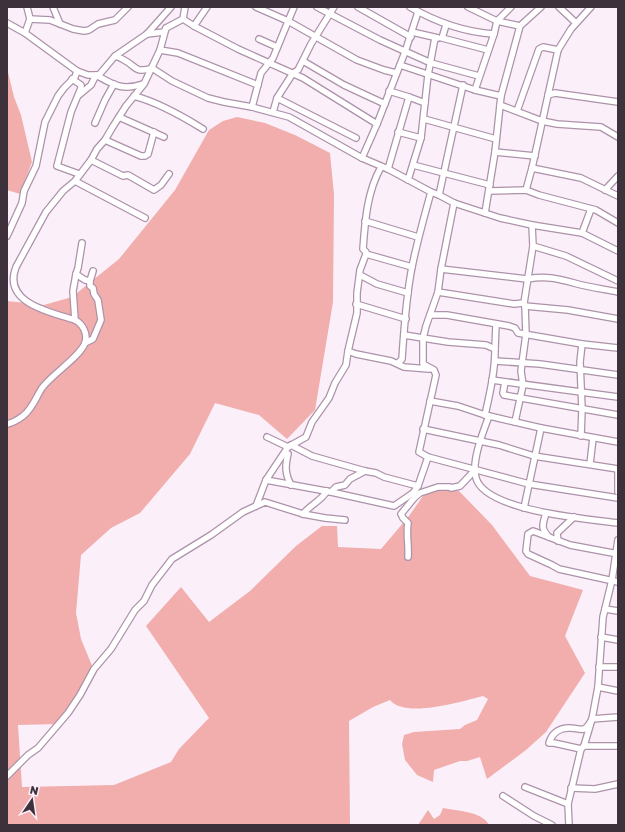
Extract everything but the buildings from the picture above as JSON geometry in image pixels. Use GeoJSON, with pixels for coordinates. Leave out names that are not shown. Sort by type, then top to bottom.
{"type":"FeatureCollection","features":[{"type":"Feature","properties":{"kind":"street"},"geometry":{"type":"LineString","coordinates":[[26,33],[30,19],[27,7]]}},
{"type":"Feature","properties":{"kind":"street"},"geometry":{"type":"LineString","coordinates":[[53,7],[60,24]]}},
{"type":"Feature","properties":{"kind":"street"},"geometry":{"type":"LineString","coordinates":[[30,19],[44,19],[80,30],[89,30],[98,24],[115,20],[128,7]]}},
{"type":"Feature","properties":{"kind":"street"},"geometry":{"type":"LineString","coordinates":[[79,95],[91,85],[96,75],[103,71],[115,56],[147,34],[172,7]]}},
{"type":"Feature","properties":{"kind":"street"},"geometry":{"type":"LineString","coordinates":[[183,19],[185,7]]}},
{"type":"Feature","properties":{"kind":"street"},"geometry":{"type":"LineString","coordinates":[[194,26],[207,7]]}},
{"type":"Feature","properties":{"kind":"street"},"geometry":{"type":"LineString","coordinates":[[256,7],[288,21],[357,60],[396,73]]}},
{"type":"Feature","properties":{"kind":"street"},"geometry":{"type":"LineString","coordinates":[[252,106],[261,73],[273,58],[294,7]]}},
{"type":"Feature","properties":{"kind":"street"},"geometry":{"type":"LineString","coordinates":[[317,7],[405,52],[430,63],[479,76]]}},
{"type":"Feature","properties":{"kind":"street"},"geometry":{"type":"LineString","coordinates":[[273,112],[277,98],[293,73],[298,70],[315,37],[334,7]]}},
{"type":"Feature","properties":{"kind":"street"},"geometry":{"type":"LineString","coordinates":[[358,7],[412,34],[442,38],[488,50]]}},
{"type":"Feature","properties":{"kind":"street"},"geometry":{"type":"LineString","coordinates":[[411,7],[418,12],[446,25],[494,34]]}},
{"type":"Feature","properties":{"kind":"street"},"geometry":{"type":"LineString","coordinates":[[468,7],[497,21],[520,26]]}},
{"type":"Feature","properties":{"kind":"street"},"geometry":{"type":"LineString","coordinates":[[475,90],[497,21],[511,7]]}},
{"type":"Feature","properties":{"kind":"street"},"geometry":{"type":"LineString","coordinates":[[485,213],[495,152],[501,96],[520,26],[540,7]]}},
{"type":"Feature","properties":{"kind":"street"},"geometry":{"type":"LineString","coordinates":[[559,7],[576,23]]}},
{"type":"Feature","properties":{"kind":"street"},"geometry":{"type":"LineString","coordinates":[[526,190],[558,50],[576,23],[591,7]]}},
{"type":"Feature","properties":{"kind":"street"},"geometry":{"type":"LineString","coordinates":[[362,158],[412,34],[418,12]]}},
{"type":"Feature","properties":{"kind":"street"},"geometry":{"type":"LineString","coordinates":[[147,34],[164,32],[166,28],[183,19]]}},
{"type":"Feature","properties":{"kind":"street"},"geometry":{"type":"LineString","coordinates":[[183,19],[238,49],[293,73],[377,124]]}},
{"type":"Feature","properties":{"kind":"street"},"geometry":{"type":"LineString","coordinates":[[7,23],[26,33],[77,71],[88,75],[96,75],[114,84],[127,88],[144,84]]}},
{"type":"Feature","properties":{"kind":"street"},"geometry":{"type":"LineString","coordinates":[[442,38],[446,25]]}},
{"type":"Feature","properties":{"kind":"street"},"geometry":{"type":"LineString","coordinates":[[85,343],[84,328],[80,323],[34,306],[17,293],[12,281],[13,275],[46,212],[63,191],[75,181],[105,140],[119,117],[144,84],[160,50],[166,28]]}},
{"type":"Feature","properties":{"kind":"street"},"geometry":{"type":"LineString","coordinates":[[408,180],[421,138],[428,75],[435,38]]}},
{"type":"Feature","properties":{"kind":"street"},"geometry":{"type":"LineString","coordinates":[[259,39],[277,48]]}},
{"type":"Feature","properties":{"kind":"street"},"geometry":{"type":"LineString","coordinates":[[516,111],[539,49],[543,48],[558,50]]}},
{"type":"Feature","properties":{"kind":"street"},"geometry":{"type":"LineString","coordinates":[[160,50],[178,53],[258,85]]}},
{"type":"Feature","properties":{"kind":"street"},"geometry":{"type":"LineString","coordinates":[[115,56],[127,61],[136,69],[147,70],[152,68]]}},
{"type":"Feature","properties":{"kind":"street"},"geometry":{"type":"LineString","coordinates":[[303,61],[344,85],[385,104]]}},
{"type":"Feature","properties":{"kind":"street"},"geometry":{"type":"LineString","coordinates":[[400,65],[475,90],[501,96]]}},
{"type":"Feature","properties":{"kind":"street"},"geometry":{"type":"LineString","coordinates":[[152,68],[172,82],[208,98],[252,106],[289,117],[362,158],[388,169],[430,192],[454,203],[485,213],[532,225],[582,233],[618,251]]}},
{"type":"Feature","properties":{"kind":"street"},"geometry":{"type":"LineString","coordinates":[[7,236],[22,202],[24,191],[36,166],[45,122],[61,92],[75,77],[77,71]]}},
{"type":"Feature","properties":{"kind":"street"},"geometry":{"type":"LineString","coordinates":[[72,79],[81,85],[79,95],[71,112],[57,166],[80,174]]}},
{"type":"Feature","properties":{"kind":"street"},"geometry":{"type":"LineString","coordinates":[[95,123],[114,84]]}},
{"type":"Feature","properties":{"kind":"street"},"geometry":{"type":"LineString","coordinates":[[439,195],[463,85]]}},
{"type":"Feature","properties":{"kind":"street"},"geometry":{"type":"LineString","coordinates":[[389,91],[425,103]]}},
{"type":"Feature","properties":{"kind":"street"},"geometry":{"type":"LineString","coordinates":[[548,95],[555,93],[618,102]]}},
{"type":"Feature","properties":{"kind":"street"},"geometry":{"type":"LineString","coordinates":[[134,96],[143,98],[184,117],[203,128]]}},
{"type":"Feature","properties":{"kind":"street"},"geometry":{"type":"LineString","coordinates":[[388,169],[409,97]]}},
{"type":"Feature","properties":{"kind":"street"},"geometry":{"type":"LineString","coordinates":[[277,98],[356,138]]}},
{"type":"Feature","properties":{"kind":"street"},"geometry":{"type":"LineString","coordinates":[[500,105],[542,121],[557,124],[601,127],[618,137]]}},
{"type":"Feature","properties":{"kind":"street"},"geometry":{"type":"LineString","coordinates":[[119,117],[164,137]]}},
{"type":"Feature","properties":{"kind":"street"},"geometry":{"type":"LineString","coordinates":[[424,119],[496,138]]}},
{"type":"Feature","properties":{"kind":"street"},"geometry":{"type":"LineString","coordinates":[[105,140],[141,156],[145,156],[148,154],[154,132]]}},
{"type":"Feature","properties":{"kind":"street"},"geometry":{"type":"LineString","coordinates":[[398,132],[421,138]]}},
{"type":"Feature","properties":{"kind":"street"},"geometry":{"type":"LineString","coordinates":[[495,152],[535,156]]}},
{"type":"Feature","properties":{"kind":"street"},"geometry":{"type":"LineString","coordinates":[[91,160],[122,176],[128,176],[154,190],[161,185],[169,174]]}},
{"type":"Feature","properties":{"kind":"street"},"geometry":{"type":"LineString","coordinates":[[412,164],[489,188],[526,190],[539,195],[596,210],[618,223]]}},
{"type":"Feature","properties":{"kind":"street"},"geometry":{"type":"LineString","coordinates":[[381,167],[369,196],[363,249],[366,254],[412,267]]}},
{"type":"Feature","properties":{"kind":"street"},"geometry":{"type":"LineString","coordinates":[[532,168],[574,176],[618,196]]}},
{"type":"Feature","properties":{"kind":"street"},"geometry":{"type":"LineString","coordinates":[[605,190],[618,176]]}},
{"type":"Feature","properties":{"kind":"street"},"geometry":{"type":"LineString","coordinates":[[75,181],[145,218]]}},
{"type":"Feature","properties":{"kind":"street"},"geometry":{"type":"LineString","coordinates":[[398,364],[402,359],[412,267],[430,192]]}},
{"type":"Feature","properties":{"kind":"street"},"geometry":{"type":"LineString","coordinates":[[454,203],[438,292],[423,338],[423,364],[434,370],[436,375],[419,452],[428,457],[529,484],[618,498]]}},
{"type":"Feature","properties":{"kind":"street"},"geometry":{"type":"LineString","coordinates":[[582,233],[592,209]]}},
{"type":"Feature","properties":{"kind":"street"},"geometry":{"type":"LineString","coordinates":[[365,221],[418,237]]}},
{"type":"Feature","properties":{"kind":"street"},"geometry":{"type":"LineString","coordinates":[[515,422],[523,385],[521,363],[526,334],[524,304],[533,246],[532,225]]}},
{"type":"Feature","properties":{"kind":"street"},"geometry":{"type":"LineString","coordinates":[[75,320],[73,291],[82,243]]}},
{"type":"Feature","properties":{"kind":"street"},"geometry":{"type":"LineString","coordinates":[[533,246],[566,256],[618,281]]}},
{"type":"Feature","properties":{"kind":"street"},"geometry":{"type":"LineString","coordinates":[[256,506],[266,480],[291,446],[306,437],[312,422],[329,398],[346,366],[356,319],[356,304],[360,270],[366,254]]}},
{"type":"Feature","properties":{"kind":"street"},"geometry":{"type":"LineString","coordinates":[[441,269],[527,279],[538,277],[558,278],[574,283],[618,292]]}},
{"type":"Feature","properties":{"kind":"street"},"geometry":{"type":"LineString","coordinates":[[7,424],[10,424],[23,416],[34,404],[43,386],[74,357],[85,343],[93,339],[101,320],[98,300],[94,294],[93,288],[90,286],[93,271]]}},
{"type":"Feature","properties":{"kind":"street"},"geometry":{"type":"LineString","coordinates":[[76,274],[85,280],[90,281]]}},
{"type":"Feature","properties":{"kind":"street"},"geometry":{"type":"LineString","coordinates":[[360,275],[377,284],[408,293]]}},
{"type":"Feature","properties":{"kind":"street"},"geometry":{"type":"LineString","coordinates":[[438,292],[514,304],[568,310],[618,319]]}},
{"type":"Feature","properties":{"kind":"street"},"geometry":{"type":"LineString","coordinates":[[356,304],[368,306],[406,319]]}},
{"type":"Feature","properties":{"kind":"street"},"geometry":{"type":"LineString","coordinates":[[430,315],[447,315],[477,320],[513,327],[517,332],[526,334],[582,344],[618,348]]}},
{"type":"Feature","properties":{"kind":"street"},"geometry":{"type":"LineString","coordinates":[[496,324],[495,361],[487,415],[480,440],[475,470],[476,478],[480,487],[502,501],[524,508],[546,513],[618,523]]}},
{"type":"Feature","properties":{"kind":"street"},"geometry":{"type":"LineString","coordinates":[[404,335],[448,342],[486,345],[495,349]]}},
{"type":"Feature","properties":{"kind":"street"},"geometry":{"type":"LineString","coordinates":[[581,436],[582,409],[580,392],[580,362],[582,344]]}},
{"type":"Feature","properties":{"kind":"street"},"geometry":{"type":"LineString","coordinates":[[348,351],[398,364],[404,367],[430,369]]}},
{"type":"Feature","properties":{"kind":"street"},"geometry":{"type":"LineString","coordinates":[[495,361],[540,364],[581,371],[618,375]]}},
{"type":"Feature","properties":{"kind":"street"},"geometry":{"type":"LineString","coordinates":[[492,380],[618,397]]}},
{"type":"Feature","properties":{"kind":"street"},"geometry":{"type":"LineString","coordinates":[[505,382],[503,394],[618,415]]}},
{"type":"Feature","properties":{"kind":"street"},"geometry":{"type":"LineString","coordinates":[[430,401],[458,406],[487,415],[541,428],[618,442]]}},
{"type":"Feature","properties":{"kind":"street"},"geometry":{"type":"LineString","coordinates":[[524,508],[541,428]]}},
{"type":"Feature","properties":{"kind":"street"},"geometry":{"type":"LineString","coordinates":[[423,429],[499,444],[534,456],[618,469],[618,492]]}},
{"type":"Feature","properties":{"kind":"street"},"geometry":{"type":"LineString","coordinates":[[267,437],[312,456],[376,473],[384,478],[418,486]]}},
{"type":"Feature","properties":{"kind":"street"},"geometry":{"type":"LineString","coordinates":[[590,464],[593,438]]}},
{"type":"Feature","properties":{"kind":"street"},"geometry":{"type":"LineString","coordinates":[[291,446],[285,464],[286,476],[291,485]]}},
{"type":"Feature","properties":{"kind":"street"},"geometry":{"type":"LineString","coordinates":[[281,458],[288,454]]}},
{"type":"Feature","properties":{"kind":"street"},"geometry":{"type":"LineString","coordinates":[[408,557],[408,523],[401,514],[414,495],[428,457]]}},
{"type":"Feature","properties":{"kind":"street"},"geometry":{"type":"LineString","coordinates":[[266,480],[394,506],[414,495],[438,487],[450,486],[451,488],[460,486],[475,470]]}},
{"type":"Feature","properties":{"kind":"street"},"geometry":{"type":"LineString","coordinates":[[304,514],[306,510],[336,487],[345,485],[350,480],[365,471]]}},
{"type":"Feature","properties":{"kind":"street"},"geometry":{"type":"LineString","coordinates":[[7,776],[28,755],[38,748],[68,713],[94,669],[111,649],[135,610],[144,601],[152,585],[172,559],[212,535],[243,512],[265,502],[304,514],[345,520]]}},
{"type":"Feature","properties":{"kind":"street"},"geometry":{"type":"LineString","coordinates":[[546,513],[543,531],[549,537]]}},
{"type":"Feature","properties":{"kind":"street"},"geometry":{"type":"LineString","coordinates":[[558,541],[557,533],[574,517]]}},
{"type":"Feature","properties":{"kind":"street"},"geometry":{"type":"LineString","coordinates":[[617,554],[570,545],[533,531],[529,532],[526,553],[559,569],[618,582]]}},
{"type":"Feature","properties":{"kind":"street"},"geometry":{"type":"LineString","coordinates":[[569,825],[568,804],[571,788],[592,719],[598,687],[601,637],[605,609],[617,554],[618,540]]}},
{"type":"Feature","properties":{"kind":"street"},"geometry":{"type":"LineString","coordinates":[[605,609],[618,611]]}},
{"type":"Feature","properties":{"kind":"street"},"geometry":{"type":"LineString","coordinates":[[601,637],[618,640]]}},
{"type":"Feature","properties":{"kind":"street"},"geometry":{"type":"LineString","coordinates":[[599,667],[618,666]]}},
{"type":"Feature","properties":{"kind":"street"},"geometry":{"type":"LineString","coordinates":[[598,687],[618,691]]}},
{"type":"Feature","properties":{"kind":"street"},"geometry":{"type":"LineString","coordinates":[[592,719],[618,717]]}},
{"type":"Feature","properties":{"kind":"street"},"geometry":{"type":"LineString","coordinates":[[592,719],[588,727],[582,729],[560,729],[552,735],[549,743],[582,748],[618,746]]}},
{"type":"Feature","properties":{"kind":"street"},"geometry":{"type":"LineString","coordinates":[[571,788],[595,789],[618,784]]}},
{"type":"Feature","properties":{"kind":"street"},"geometry":{"type":"LineString","coordinates":[[525,787],[568,804]]}},
{"type":"Feature","properties":{"kind":"street"},"geometry":{"type":"LineString","coordinates":[[503,796],[534,816],[552,825]]}},
{"type":"Feature","properties":{"kind":"shaded area"},"geometry":{"type":"Polygon","coordinates":[[[7,68],[14,97],[21,115],[32,162],[20,194],[7,190],[7,68]]]}},
{"type":"Feature","properties":{"kind":"shaded area"},"geometry":{"type":"Polygon","coordinates":[[[237,117],[265,123],[295,135],[330,153],[334,195],[333,302],[315,410],[287,439],[259,415],[215,403],[190,454],[140,513],[111,528],[81,555],[76,613],[81,639],[93,668],[60,724],[18,725],[22,787],[114,785],[171,762],[179,749],[209,718],[146,626],[181,587],[209,622],[250,591],[296,546],[322,526],[337,526],[338,547],[381,549],[409,516],[430,486],[459,491],[492,525],[530,576],[583,590],[565,636],[585,673],[546,732],[526,750],[487,779],[480,757],[467,761],[460,761],[434,770],[433,782],[417,775],[405,760],[402,744],[404,735],[414,732],[460,729],[477,720],[488,699],[483,696],[435,707],[421,708],[408,708],[397,705],[390,700],[373,707],[349,721],[350,825],[7,825],[7,301],[44,305],[72,297],[119,259],[175,190],[209,130],[223,121],[237,117]]]}},
{"type":"Feature","properties":{"kind":"shaded area"},"geometry":{"type":"Polygon","coordinates":[[[443,808],[475,814],[486,820],[489,825],[418,825],[428,810],[434,819],[440,815],[443,808]]]}}]}
